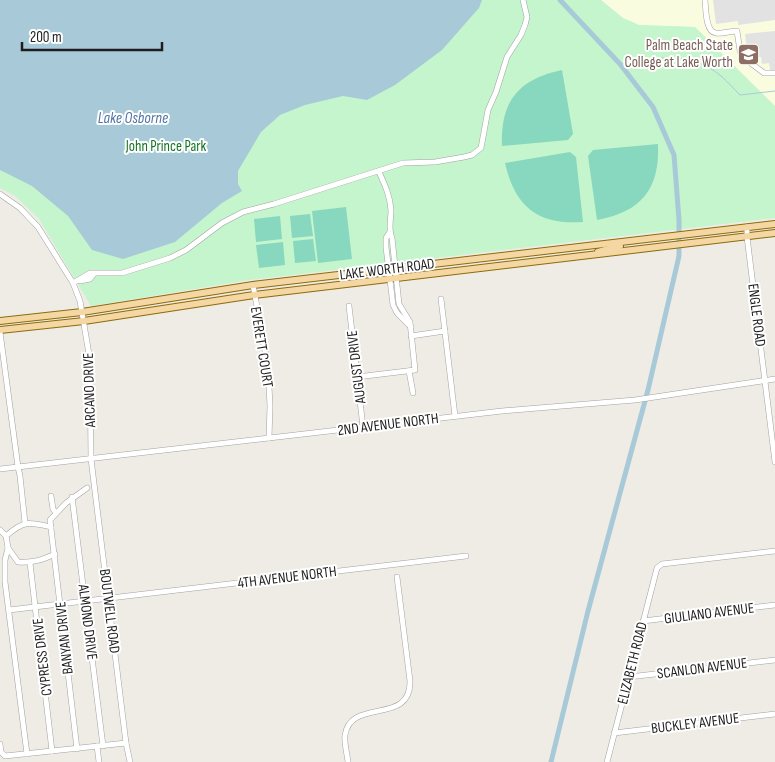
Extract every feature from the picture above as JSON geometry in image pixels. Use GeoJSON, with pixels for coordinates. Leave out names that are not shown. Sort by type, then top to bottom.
{"type":"FeatureCollection","features":[{"type":"Feature","properties":{"kind":"main road","name":"LAKE WORTH ROAD"},"geometry":{"type":"LineString","coordinates":[[0,321],[82,312],[253,285],[775,224]]}},
{"type":"Feature","properties":{"kind":"main road","name":"LAKE WORTH ROAD"},"geometry":{"type":"LineString","coordinates":[[0,331],[84,321],[254,295],[775,233]]}},
{"type":"Feature","properties":{"kind":"main road"},"geometry":{"type":"LineString","coordinates":[[592,255],[601,250],[624,245],[632,241]]}},
{"type":"Feature","properties":{"kind":"street"},"geometry":{"type":"LineString","coordinates":[[73,283],[90,279],[94,274],[122,273],[170,258],[186,250],[222,223],[243,212],[379,172],[403,163],[435,162],[472,155],[481,148],[488,110],[507,57],[525,25],[527,17],[523,0]]}},
{"type":"Feature","properties":{"kind":"street"},"geometry":{"type":"LineString","coordinates":[[705,0],[709,26],[712,32],[737,30],[740,51],[744,58],[764,73],[775,74]]}},
{"type":"Feature","properties":{"kind":"street"},"geometry":{"type":"LineString","coordinates":[[357,377],[415,370],[410,322],[399,304],[386,238],[390,232],[390,198],[379,172]]}},
{"type":"Feature","properties":{"kind":"street","name":"ARCANO DRIVE"},"geometry":{"type":"LineString","coordinates":[[0,194],[20,208],[38,227],[73,283],[84,321],[90,360],[91,459]]}},
{"type":"Feature","properties":{"kind":"street","name":"ENGLE ROAD"},"geometry":{"type":"LineString","coordinates":[[747,227],[775,462]]}},
{"type":"Feature","properties":{"kind":"street","name":"EVERETT COURT"},"geometry":{"type":"LineString","coordinates":[[253,285],[268,367],[269,438]]}},
{"type":"Feature","properties":{"kind":"street"},"geometry":{"type":"LineString","coordinates":[[441,299],[455,416]]}},
{"type":"Feature","properties":{"kind":"street","name":"AUGUST DRIVE"},"geometry":{"type":"LineString","coordinates":[[349,306],[363,427]]}},
{"type":"Feature","properties":{"kind":"street"},"geometry":{"type":"LineString","coordinates":[[0,331],[25,523]]}},
{"type":"Feature","properties":{"kind":"street"},"geometry":{"type":"LineString","coordinates":[[411,336],[445,331]]}},
{"type":"Feature","properties":{"kind":"street"},"geometry":{"type":"LineString","coordinates":[[409,371],[413,393]]}},
{"type":"Feature","properties":{"kind":"street","name":"2ND AVENUE NORTH"},"geometry":{"type":"LineString","coordinates":[[0,469],[455,416],[635,400],[775,379]]}},
{"type":"Feature","properties":{"kind":"street","name":"BOUTWELL ROAD"},"geometry":{"type":"LineString","coordinates":[[91,459],[126,743],[130,762]]}},
{"type":"Feature","properties":{"kind":"street"},"geometry":{"type":"LineString","coordinates":[[6,536],[15,527],[25,523],[51,526],[50,520],[56,513],[72,497],[87,488]]}},
{"type":"Feature","properties":{"kind":"street"},"geometry":{"type":"LineString","coordinates":[[51,496],[53,509],[56,513]]}},
{"type":"Feature","properties":{"kind":"street","name":"ALMOND DRIVE"},"geometry":{"type":"LineString","coordinates":[[72,497],[86,601],[100,746]]}},
{"type":"Feature","properties":{"kind":"street","name":"BANYAN DRIVE"},"geometry":{"type":"LineString","coordinates":[[51,526],[77,749]]}},
{"type":"Feature","properties":{"kind":"street"},"geometry":{"type":"LineString","coordinates":[[0,530],[6,536],[8,548],[5,560],[5,582],[27,754]]}},
{"type":"Feature","properties":{"kind":"street"},"geometry":{"type":"LineString","coordinates":[[8,548],[18,562],[30,563],[55,554]]}},
{"type":"Feature","properties":{"kind":"street","name":"ELIZABETH ROAD"},"geometry":{"type":"LineString","coordinates":[[607,762],[659,566],[775,551]]}},
{"type":"Feature","properties":{"kind":"street","name":"4TH AVENUE NORTH"},"geometry":{"type":"LineString","coordinates":[[9,610],[466,556]]}},
{"type":"Feature","properties":{"kind":"street","name":"CYPRESS DRIVE"},"geometry":{"type":"LineString","coordinates":[[30,563],[52,751]]}},
{"type":"Feature","properties":{"kind":"street"},"geometry":{"type":"LineString","coordinates":[[348,762],[345,736],[350,724],[360,716],[397,706],[405,700],[409,691],[410,681],[397,577]]}},
{"type":"Feature","properties":{"kind":"street","name":"GIULIANO AVENUE"},"geometry":{"type":"LineString","coordinates":[[643,621],[775,605]]}},
{"type":"Feature","properties":{"kind":"street","name":"SCANLON AVENUE"},"geometry":{"type":"LineString","coordinates":[[629,677],[775,660]]}},
{"type":"Feature","properties":{"kind":"street","name":"BUCKLEY AVENUE"},"geometry":{"type":"LineString","coordinates":[[614,733],[775,714]]}},
{"type":"Feature","properties":{"kind":"street"},"geometry":{"type":"LineString","coordinates":[[0,744],[2,755],[5,756],[126,743]]}},
{"type":"Feature","properties":{"kind":"street"},"geometry":{"type":"LineString","coordinates":[[99,762],[100,746]]}},
{"type":"Feature","properties":{"kind":"shaded area","name":"Palm Beach State College at Lake Worth"},"geometry":{"type":"Polygon","coordinates":[[[601,0],[775,0],[775,106],[695,27],[639,25],[623,18],[601,0]]]}},
{"type":"Feature","properties":{"kind":"shaded area"},"geometry":{"type":"Polygon","coordinates":[[[713,0],[775,0],[775,20],[738,25],[738,21],[716,24],[713,0]]]}},
{"type":"Feature","properties":{"kind":"shaded area"},"geometry":{"type":"Polygon","coordinates":[[[775,31],[775,70],[770,70],[769,63],[762,64],[761,57],[756,57],[755,49],[747,50],[745,34],[775,31]]]}},
{"type":"Feature","properties":{"kind":"green space","name":"John Prince Park"},"geometry":{"type":"Polygon","coordinates":[[[0,0],[601,0],[623,18],[639,25],[695,27],[775,106],[775,218],[249,280],[91,306],[39,219],[15,196],[0,188],[0,0]]]}},
{"type":"Feature","properties":{"kind":"green space"},"geometry":{"type":"Polygon","coordinates":[[[562,70],[573,134],[568,140],[502,146],[504,116],[515,94],[534,79],[562,70]]]}},
{"type":"Feature","properties":{"kind":"green space"},"geometry":{"type":"Polygon","coordinates":[[[658,144],[656,174],[645,196],[625,211],[597,220],[588,156],[593,150],[658,144]]]}},
{"type":"Feature","properties":{"kind":"green space"},"geometry":{"type":"Polygon","coordinates":[[[570,152],[576,157],[583,222],[553,220],[531,210],[522,202],[515,191],[505,163],[570,152]]]}},
{"type":"Feature","properties":{"kind":"green space"},"geometry":{"type":"Polygon","coordinates":[[[346,207],[352,259],[318,263],[312,211],[346,207]]]}},
{"type":"Feature","properties":{"kind":"green space"},"geometry":{"type":"Polygon","coordinates":[[[310,214],[313,236],[292,238],[290,216],[310,214]]]}},
{"type":"Feature","properties":{"kind":"green space"},"geometry":{"type":"Polygon","coordinates":[[[280,216],[282,239],[256,242],[254,219],[280,216]]]}},
{"type":"Feature","properties":{"kind":"green space"},"geometry":{"type":"Polygon","coordinates":[[[313,239],[316,261],[295,263],[293,241],[313,239]]]}},
{"type":"Feature","properties":{"kind":"green space"},"geometry":{"type":"Polygon","coordinates":[[[283,242],[285,265],[259,268],[256,245],[283,242]]]}},
{"type":"Feature","properties":{"kind":"water","name":"Lake Osborne"},"geometry":{"type":"Polygon","coordinates":[[[0,0],[482,0],[479,8],[442,50],[395,85],[367,100],[343,96],[305,105],[280,115],[261,132],[238,171],[238,184],[242,191],[222,203],[175,242],[123,259],[92,250],[68,216],[32,186],[0,170],[0,0]]]}},
{"type":"Feature","properties":{"kind":"waterway"},"geometry":{"type":"LineString","coordinates":[[551,762],[588,611],[648,390],[679,256],[679,220],[674,155],[653,107],[620,64],[560,0]]}},
{"type":"Feature","properties":{"kind":"waterway"},"geometry":{"type":"LineString","coordinates":[[620,64],[646,59],[686,59],[710,68],[724,78],[740,95],[775,91]]}},
{"type":"Feature","properties":{"kind":"place","name":"Palm Beach State College at Lake Worth"},"geometry":{"type":"Point","coordinates":[749,54]}}]}
